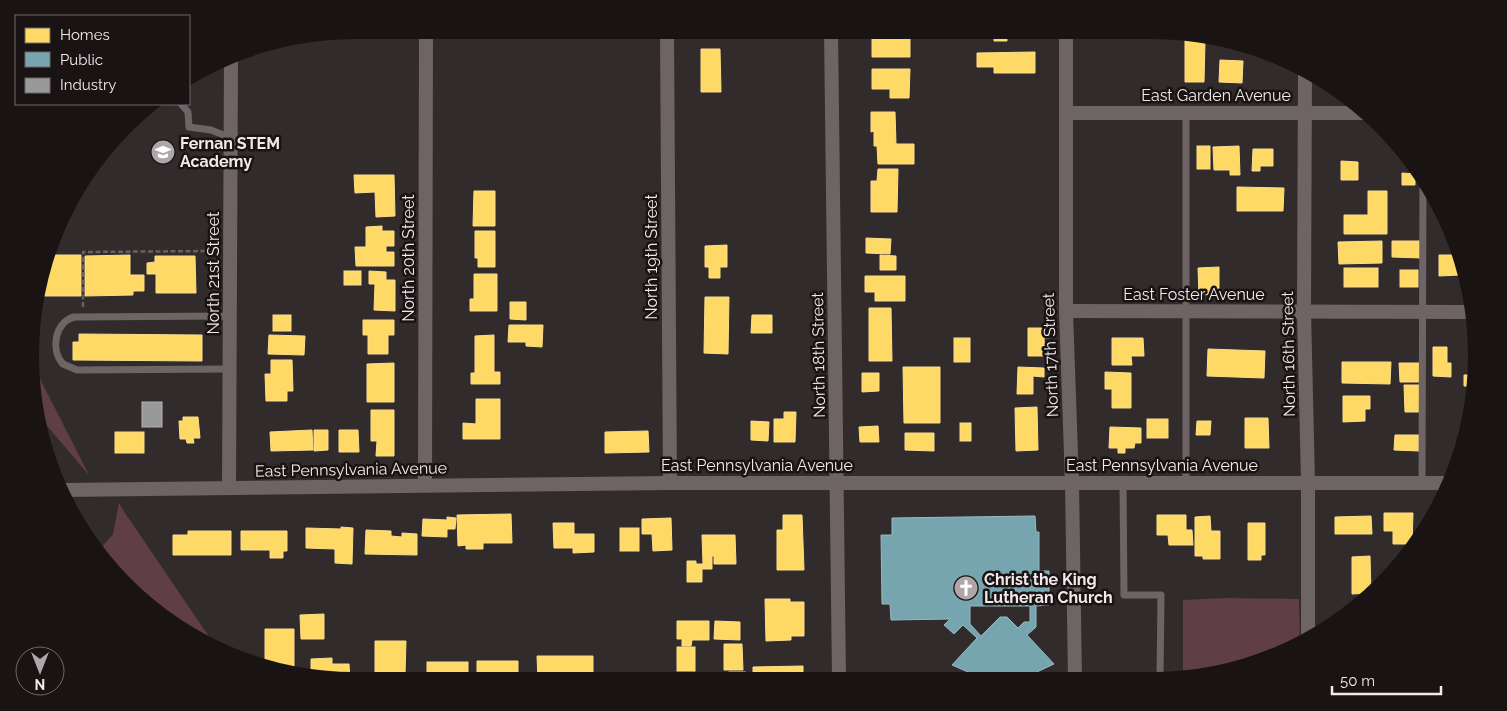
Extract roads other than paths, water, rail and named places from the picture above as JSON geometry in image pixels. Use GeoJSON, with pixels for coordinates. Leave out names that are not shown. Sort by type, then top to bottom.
{"type":"FeatureCollection","features":[{"type":"Feature","properties":{"kind":"street","name":"North 20th Street"},"geometry":{"type":"LineString","coordinates":[[425,485],[426,39]]}},
{"type":"Feature","properties":{"kind":"street","name":"North 19th Street"},"geometry":{"type":"LineString","coordinates":[[666,39],[670,483]]}},
{"type":"Feature","properties":{"kind":"street","name":"North 18th Street"},"geometry":{"type":"LineString","coordinates":[[831,39],[839,672]]}},
{"type":"Feature","properties":{"kind":"street","name":"North 17th Street"},"geometry":{"type":"LineString","coordinates":[[1066,39],[1066,311],[1072,483],[1075,672]]}},
{"type":"Feature","properties":{"kind":"street","name":"North 21st Street"},"geometry":{"type":"LineString","coordinates":[[229,488],[231,64]]}},
{"type":"Feature","properties":{"kind":"street","name":"North 16th Street"},"geometry":{"type":"LineString","coordinates":[[1305,78],[1304,311],[1308,482],[1308,631]]}},
{"type":"Feature","properties":{"kind":"street","name":"East Garden Avenue"},"geometry":{"type":"LineString","coordinates":[[1066,113],[1355,113]]}},
{"type":"Feature","properties":{"kind":"street","name":"East Foster Avenue"},"geometry":{"type":"LineString","coordinates":[[1066,311],[1466,312]]}},
{"type":"Feature","properties":{"kind":"street","name":"East Pennsylvania Avenue"},"geometry":{"type":"LineString","coordinates":[[68,490],[670,483],[1441,483]]}},
{"type":"Feature","properties":{"kind":"lane"},"geometry":{"type":"LineString","coordinates":[[182,105],[188,112],[189,127],[211,130],[231,138]]}},
{"type":"Feature","properties":{"kind":"lane"},"geometry":{"type":"LineString","coordinates":[[1186,112],[1186,482]]}},
{"type":"Feature","properties":{"kind":"lane"},"geometry":{"type":"LineString","coordinates":[[1422,483],[1423,192]]}},
{"type":"Feature","properties":{"kind":"lane"},"geometry":{"type":"LineString","coordinates":[[230,316],[83,317],[66,319],[56,337],[59,361],[77,370],[230,369]]}},
{"type":"Feature","properties":{"kind":"lane"},"geometry":{"type":"LineString","coordinates":[[1124,482],[1124,595],[1161,595],[1160,672]]}},
{"type":"Feature","properties":{"kind":"place","name":"Fernan STEM Academy"},"geometry":{"type":"Point","coordinates":[163,152]}},
{"type":"Feature","properties":{"kind":"place","name":"Christ the King Lutheran Church"},"geometry":{"type":"Point","coordinates":[966,588]}}]}
